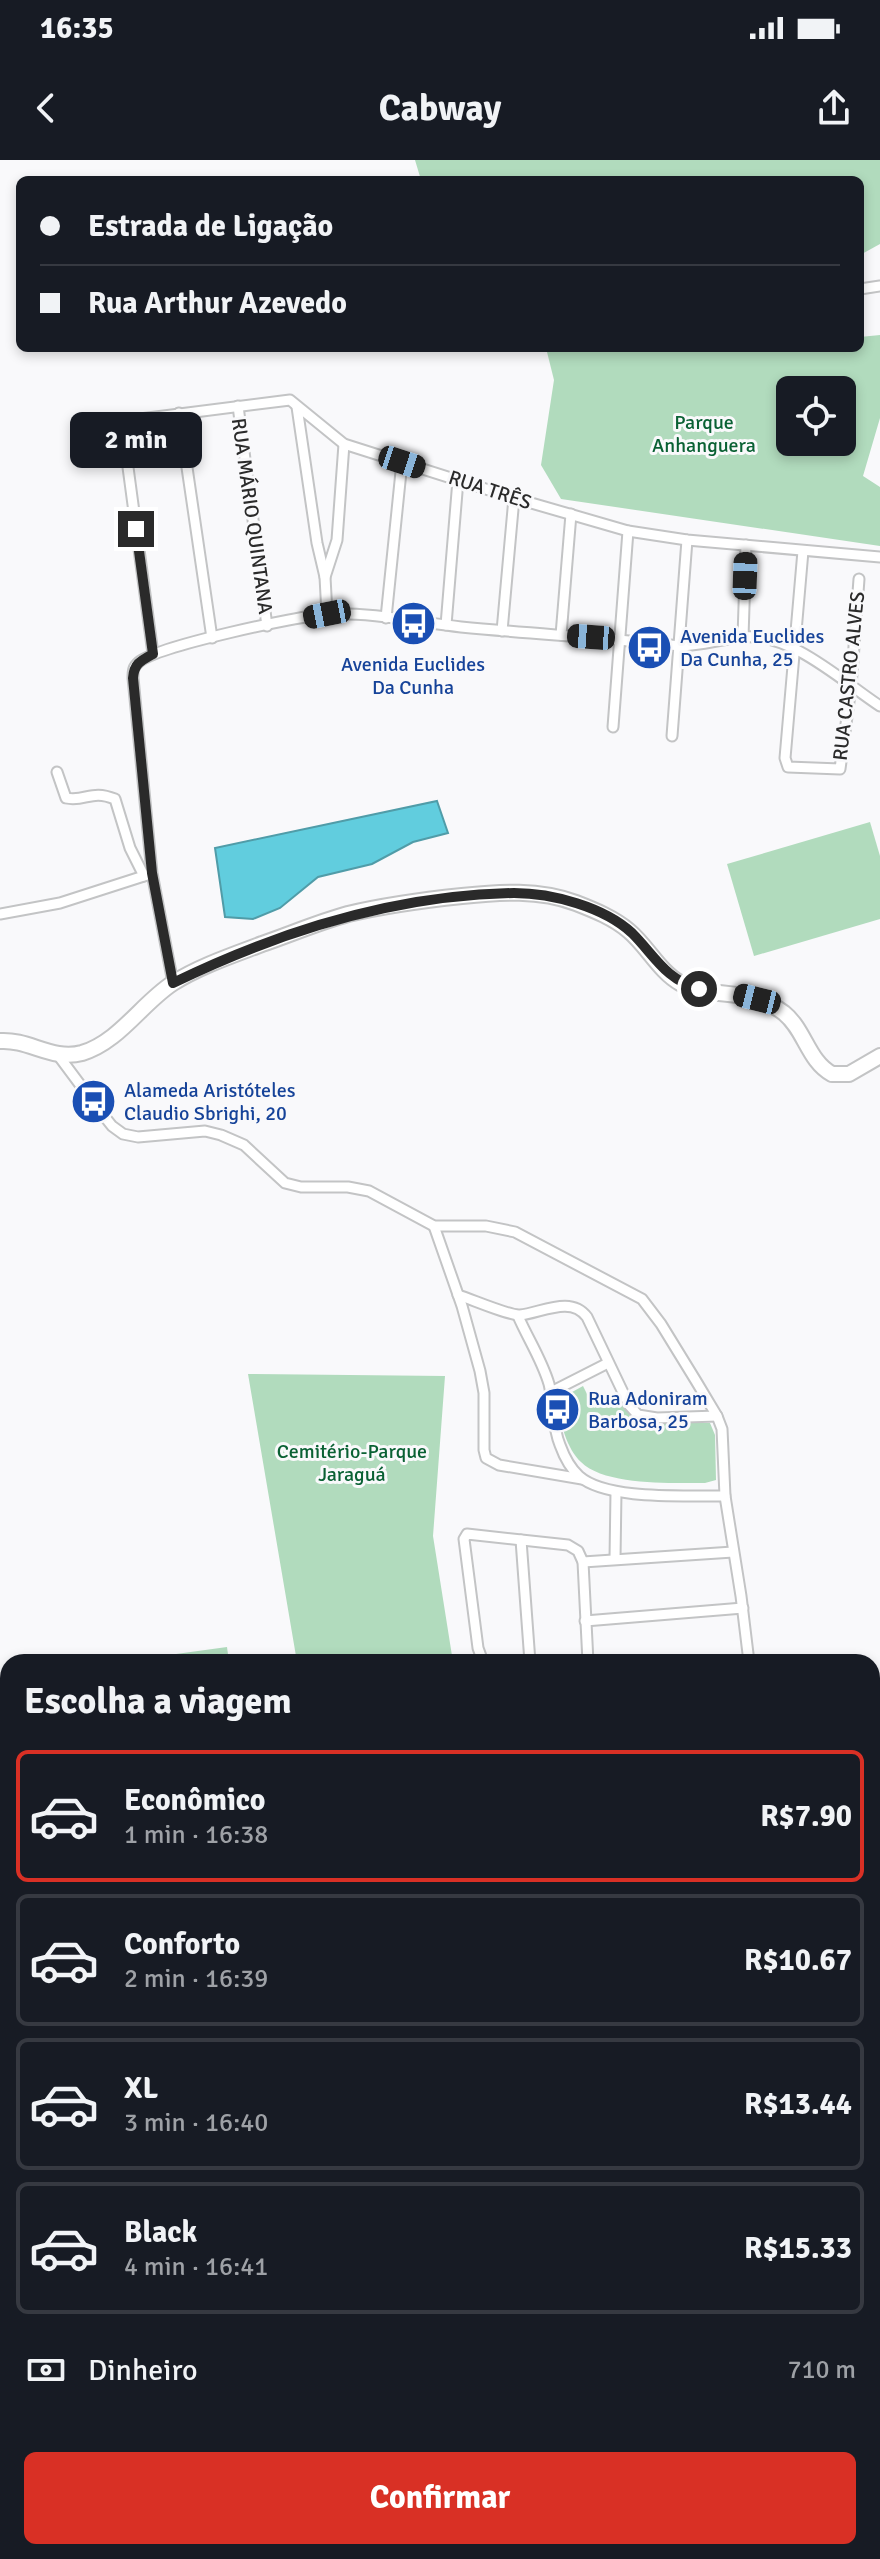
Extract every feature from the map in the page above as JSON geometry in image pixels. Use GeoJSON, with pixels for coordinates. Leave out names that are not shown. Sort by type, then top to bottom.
{"type":"FeatureCollection","features":[{"type":"Feature","properties":{"kind":"main road"},"geometry":{"type":"LineString","coordinates":[[0,1041],[15,1042],[58,1055],[85,1052],[99,1045],[173,983],[242,952],[347,915],[403,903],[493,893],[532,893],[573,902],[618,923],[680,983],[770,1004],[798,1027],[816,1060],[832,1074],[849,1074],[880,1056]]}},
{"type":"Feature","properties":{"kind":"street"},"geometry":{"type":"LineString","coordinates":[[153,654],[123,430],[132,420],[287,400],[294,402],[325,577],[327,614]]}},
{"type":"Feature","properties":{"kind":"street","name":"RUA MÁRIO QUINTANA"},"geometry":{"type":"LineString","coordinates":[[238,406],[267,626]]}},
{"type":"Feature","properties":{"kind":"street","name":"RUA TRÊS"},"geometry":{"type":"LineString","coordinates":[[297,407],[344,444],[628,531],[687,540],[880,557]]}},
{"type":"Feature","properties":{"kind":"street"},"geometry":{"type":"LineString","coordinates":[[179,413],[212,638]]}},
{"type":"Feature","properties":{"kind":"street"},"geometry":{"type":"LineString","coordinates":[[325,577],[337,540],[344,444]]}},
{"type":"Feature","properties":{"kind":"street"},"geometry":{"type":"LineString","coordinates":[[386,618],[402,462]]}},
{"type":"Feature","properties":{"kind":"street"},"geometry":{"type":"LineString","coordinates":[[446,625],[458,480]]}},
{"type":"Feature","properties":{"kind":"street"},"geometry":{"type":"LineString","coordinates":[[502,631],[514,498]]}},
{"type":"Feature","properties":{"kind":"street"},"geometry":{"type":"LineString","coordinates":[[561,635],[571,514]]}},
{"type":"Feature","properties":{"kind":"street"},"geometry":{"type":"LineString","coordinates":[[613,727],[628,531]]}},
{"type":"Feature","properties":{"kind":"street"},"geometry":{"type":"LineString","coordinates":[[672,736],[687,540]]}},
{"type":"Feature","properties":{"kind":"street"},"geometry":{"type":"LineString","coordinates":[[743,637],[746,545]]}},
{"type":"Feature","properties":{"kind":"street"},"geometry":{"type":"LineString","coordinates":[[796,649],[803,551]]}},
{"type":"Feature","properties":{"kind":"street","name":"RUA CASTRO ALVES"},"geometry":{"type":"LineString","coordinates":[[796,649],[785,758],[787,766],[839,769],[851,687],[859,579]]}},
{"type":"Feature","properties":{"kind":"street"},"geometry":{"type":"LineString","coordinates":[[173,983],[148,874],[133,678],[133,667],[153,654],[327,614],[681,646],[713,644],[743,637],[766,638],[796,649],[880,706]]}},
{"type":"Feature","properties":{"kind":"street"},"geometry":{"type":"LineString","coordinates":[[57,772],[66,798],[75,800],[102,794],[115,799],[130,848],[148,874]]}},
{"type":"Feature","properties":{"kind":"street"},"geometry":{"type":"LineString","coordinates":[[0,914],[60,903],[148,874]]}},
{"type":"Feature","properties":{"kind":"street"},"geometry":{"type":"LineString","coordinates":[[58,1055],[102,1114],[123,1134],[138,1137],[205,1131],[221,1135],[244,1145],[285,1183],[301,1187],[348,1187],[369,1191],[434,1226],[486,1226],[515,1232],[642,1299],[661,1324],[722,1429],[725,1496],[748,1654]]}},
{"type":"Feature","properties":{"kind":"street"},"geometry":{"type":"LineString","coordinates":[[434,1226],[483,1381],[486,1458],[499,1465],[582,1479],[616,1492],[725,1496]]}},
{"type":"Feature","properties":{"kind":"street"},"geometry":{"type":"LineString","coordinates":[[458,1295],[518,1316],[549,1309],[579,1309],[587,1317],[629,1405],[638,1415],[657,1418],[717,1416]]}},
{"type":"Feature","properties":{"kind":"street"},"geometry":{"type":"LineString","coordinates":[[518,1316],[543,1367],[551,1392],[558,1440],[565,1458],[582,1479]]}},
{"type":"Feature","properties":{"kind":"street"},"geometry":{"type":"LineString","coordinates":[[551,1392],[608,1363]]}},
{"type":"Feature","properties":{"kind":"street"},"geometry":{"type":"LineString","coordinates":[[615,1559],[616,1492]]}},
{"type":"Feature","properties":{"kind":"street"},"geometry":{"type":"LineString","coordinates":[[480,1654],[464,1539],[467,1534],[572,1546],[578,1551],[583,1562],[587,1654]]}},
{"type":"Feature","properties":{"kind":"street"},"geometry":{"type":"LineString","coordinates":[[521,1540],[529,1654]]}},
{"type":"Feature","properties":{"kind":"street"},"geometry":{"type":"LineString","coordinates":[[583,1562],[733,1552]]}},
{"type":"Feature","properties":{"kind":"street"},"geometry":{"type":"LineString","coordinates":[[585,1621],[743,1608]]}},
{"type":"Feature","properties":{"kind":"green space"},"geometry":{"type":"Polygon","coordinates":[[[415,160],[880,160],[880,244],[864,253],[864,176],[420,176],[415,160]]]}},
{"type":"Feature","properties":{"kind":"green space","name":"Parque Anhanguera"},"geometry":{"type":"Polygon","coordinates":[[[880,335],[880,418],[863,476],[880,487],[880,546],[561,499],[541,465],[554,380],[547,352],[864,352],[864,337],[880,335]]]}},
{"type":"Feature","properties":{"kind":"green space"},"geometry":{"type":"Polygon","coordinates":[[[870,822],[880,856],[880,919],[754,956],[727,864],[870,822]]]}},
{"type":"Feature","properties":{"kind":"green space","name":"Cemitério-Parque Jaraguá"},"geometry":{"type":"Polygon","coordinates":[[[248,1374],[445,1376],[433,1536],[452,1654],[296,1654],[248,1374]]]}},
{"type":"Feature","properties":{"kind":"green space"},"geometry":{"type":"Polygon","coordinates":[[[583,1386],[594,1408],[619,1395],[630,1416],[638,1422],[710,1423],[715,1435],[716,1480],[705,1483],[640,1482],[592,1470],[581,1462],[568,1443],[558,1404],[563,1397],[583,1386]]]}},
{"type":"Feature","properties":{"kind":"green space"},"geometry":{"type":"Polygon","coordinates":[[[227,1647],[228,1654],[176,1654],[227,1647]]]}},
{"type":"Feature","properties":{"kind":"water"},"geometry":{"type":"Polygon","coordinates":[[[437,801],[448,833],[413,842],[372,864],[318,877],[280,908],[253,919],[225,917],[215,848],[437,801]]]}},
{"type":"Feature","properties":{"kind":"place","name":"Avenida Euclides Da Cunha"},"geometry":{"type":"Point","coordinates":[413,624]}},
{"type":"Feature","properties":{"kind":"place","name":"Avenida Euclides Da Cunha, 25"},"geometry":{"type":"Point","coordinates":[649,647]}},
{"type":"Feature","properties":{"kind":"place","name":"Alameda Aristóteles Claudio Sbrighi, 20"},"geometry":{"type":"Point","coordinates":[93,1101]}},
{"type":"Feature","properties":{"kind":"place","name":"Rua Adoniram Barbosa, 25"},"geometry":{"type":"Point","coordinates":[557,1410]}},
{"type":"Feature","properties":{"kind":"route"},"geometry":{"type":"LineString","coordinates":[[136,529],[153,654],[133,667],[133,678],[152,873],[173,983],[242,952],[347,915],[403,903],[493,893],[532,893],[573,902],[608,917],[628,930],[680,983],[699,989]]}}]}
